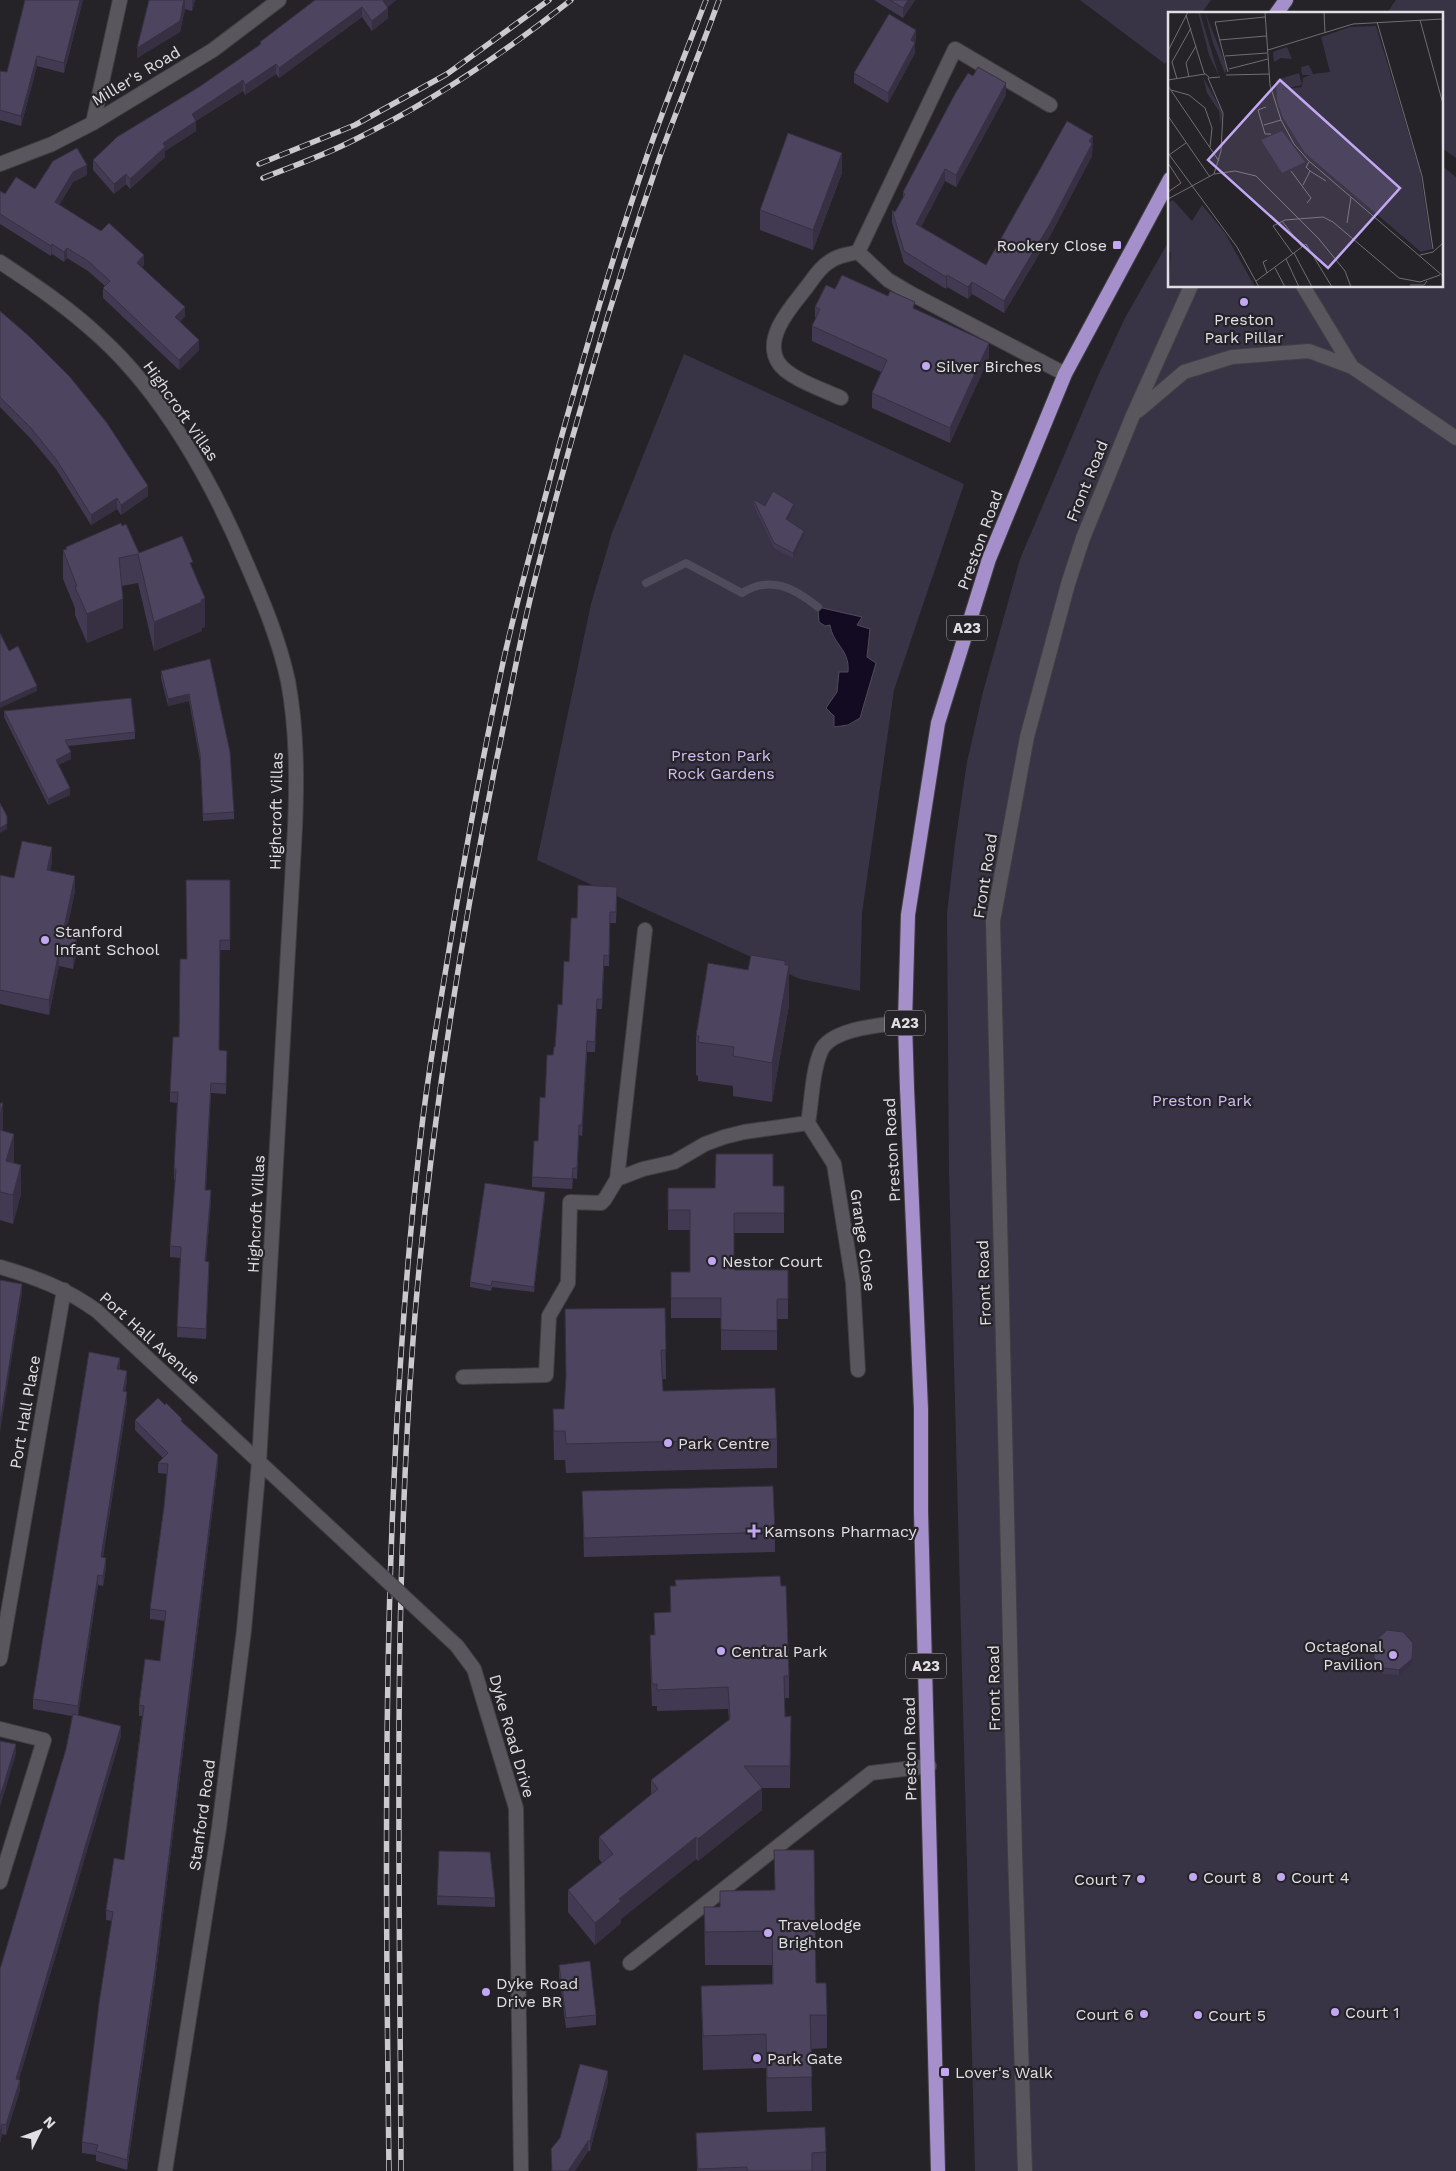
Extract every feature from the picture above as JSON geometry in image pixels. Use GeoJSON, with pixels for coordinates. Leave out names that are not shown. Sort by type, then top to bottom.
{"type":"FeatureCollection","features":[{"type":"Feature","properties":{"kind":"highway"},"geometry":{"type":"LineString","coordinates":[[1277,12],[1286,0]]}},
{"type":"Feature","properties":{"kind":"highway","name":"Preston Road"},"geometry":{"type":"LineString","coordinates":[[938,2171],[922,1530],[921,1408],[906,1088],[905,1022],[908,915],[938,723],[989,559],[1065,374],[1168,183]]}},
{"type":"Feature","properties":{"kind":"street"},"geometry":{"type":"LineString","coordinates":[[93,122],[120,0]]}},
{"type":"Feature","properties":{"kind":"street","name":"Miller's Road"},"geometry":{"type":"LineString","coordinates":[[0,164],[52,144],[93,122],[213,50],[279,0]]}},
{"type":"Feature","properties":{"kind":"street"},"geometry":{"type":"LineString","coordinates":[[841,398],[784,371],[777,361],[774,346],[786,314],[820,269],[829,262],[858,252],[955,49],[1050,105]]}},
{"type":"Feature","properties":{"kind":"street"},"geometry":{"type":"LineString","coordinates":[[858,252],[888,280],[910,293],[1065,374]]}},
{"type":"Feature","properties":{"kind":"street","name":"Highcroft Villas"},"geometry":{"type":"LineString","coordinates":[[0,262],[62,304],[100,337],[132,369],[170,422],[217,498],[236,538],[274,630],[287,680],[294,731],[296,779],[295,828],[260,1462]]}},
{"type":"Feature","properties":{"kind":"street","name":"Front Road"},"geometry":{"type":"LineString","coordinates":[[1025,2171],[1015,1853],[993,921],[1027,736],[1063,603],[1083,538],[1133,415],[1190,288]]}},
{"type":"Feature","properties":{"kind":"street","name":"Front Road"},"geometry":{"type":"LineString","coordinates":[[1304,288],[1352,367]]}},
{"type":"Feature","properties":{"kind":"street","name":"Front Road"},"geometry":{"type":"LineString","coordinates":[[1133,415],[1184,372],[1232,357],[1309,352],[1352,367],[1456,438]]}},
{"type":"Feature","properties":{"kind":"street"},"geometry":{"type":"LineString","coordinates":[[463,1377],[546,1375],[549,1316],[568,1282],[570,1202],[601,1203],[617,1179],[645,930]]}},
{"type":"Feature","properties":{"kind":"street"},"geometry":{"type":"LineString","coordinates":[[617,1179],[643,1169],[674,1162],[705,1144],[724,1137],[744,1132],[808,1123],[817,1064],[822,1049],[831,1039],[844,1033],[905,1022]]}},
{"type":"Feature","properties":{"kind":"street","name":"Grange Close"},"geometry":{"type":"LineString","coordinates":[[808,1123],[834,1164],[854,1283],[858,1370]]}},
{"type":"Feature","properties":{"kind":"street","name":"Port Hall Avenue"},"geometry":{"type":"LineString","coordinates":[[0,1267],[48,1282],[97,1311],[260,1462]]}},
{"type":"Feature","properties":{"kind":"street","name":"Port Hall Place"},"geometry":{"type":"LineString","coordinates":[[0,1659],[64,1290]]}},
{"type":"Feature","properties":{"kind":"street","name":"Dyke Road Drive"},"geometry":{"type":"LineString","coordinates":[[260,1462],[458,1646],[474,1669],[516,1808],[521,2171]]}},
{"type":"Feature","properties":{"kind":"street","name":"Stanford Road"},"geometry":{"type":"LineString","coordinates":[[166,2171],[220,1818],[244,1630],[260,1462]]}},
{"type":"Feature","properties":{"kind":"street"},"geometry":{"type":"LineString","coordinates":[[0,1729],[44,1740],[0,1882]]}},
{"type":"Feature","properties":{"kind":"street"},"geometry":{"type":"LineString","coordinates":[[630,1963],[871,1773],[929,1766]]}},
{"type":"Feature","properties":{"kind":"green space"},"geometry":{"type":"Polygon","coordinates":[[[1080,0],[1211,0],[1202,12],[1168,12],[1168,60],[1165,64],[1080,0]]]}},
{"type":"Feature","properties":{"kind":"green space"},"geometry":{"type":"Polygon","coordinates":[[[1396,0],[1456,0],[1456,158],[1444,149],[1444,12],[1387,12],[1396,0]]]}},
{"type":"Feature","properties":{"kind":"green space","name":"Preston Park"},"geometry":{"type":"Polygon","coordinates":[[[1444,168],[1456,177],[1456,2171],[975,2171],[949,1171],[947,914],[967,762],[983,692],[1020,559],[1097,378],[1125,318],[1168,243],[1168,288],[1444,288],[1444,168]]]}},
{"type":"Feature","properties":{"kind":"green space","name":"Preston Park Rock Gardens"},"geometry":{"type":"Polygon","coordinates":[[[684,354],[964,484],[894,690],[862,913],[860,991],[800,979],[537,860],[591,604],[612,533],[684,354]]]}},
{"type":"Feature","properties":{"kind":"shaded area"},"geometry":{"type":"Polygon","coordinates":[[[818,607],[862,617],[857,625],[870,629],[867,657],[876,663],[860,718],[848,725],[834,727],[834,716],[826,708],[837,692],[839,672],[848,672],[848,664],[844,652],[834,638],[830,625],[825,626],[819,622],[818,607]]]}},
{"type":"Feature","properties":{"kind":"building"},"geometry":{"type":"Polygon","coordinates":[[[25,0],[80,0],[64,63],[37,56],[21,116],[0,110],[0,71],[7,72],[25,0]]]}},
{"type":"Feature","properties":{"kind":"building"},"geometry":{"type":"Polygon","coordinates":[[[149,0],[184,0],[180,21],[137,48],[149,0]]]}},
{"type":"Feature","properties":{"kind":"building"},"geometry":{"type":"Polygon","coordinates":[[[315,0],[384,0],[388,8],[372,21],[362,7],[279,68],[276,64],[245,85],[243,80],[192,114],[196,121],[163,143],[165,147],[130,179],[126,174],[114,184],[93,160],[117,137],[199,87],[261,44],[260,42],[315,0]]]}},
{"type":"Feature","properties":{"kind":"building"},"geometry":{"type":"Polygon","coordinates":[[[890,0],[908,0],[903,8],[890,0]]]}},
{"type":"Feature","properties":{"kind":"building"},"geometry":{"type":"Polygon","coordinates":[[[889,14],[916,30],[911,40],[915,43],[888,93],[854,73],[889,14]]]}},
{"type":"Feature","properties":{"kind":"building"},"geometry":{"type":"Polygon","coordinates":[[[978,67],[1006,83],[956,175],[945,169],[916,224],[986,265],[1067,121],[1093,136],[1089,141],[1092,144],[1050,224],[1004,301],[972,282],[968,287],[947,275],[946,277],[904,251],[892,210],[895,212],[905,194],[903,192],[956,92],[968,73],[973,76],[978,67]]]}},
{"type":"Feature","properties":{"kind":"building"},"geometry":{"type":"Polygon","coordinates":[[[788,133],[842,153],[813,230],[760,210],[788,133]]]}},
{"type":"Feature","properties":{"kind":"building"},"geometry":{"type":"Polygon","coordinates":[[[77,148],[87,165],[73,172],[55,202],[101,231],[109,223],[144,255],[137,263],[185,307],[175,317],[199,340],[179,360],[103,288],[110,281],[88,261],[67,248],[64,252],[52,244],[51,246],[0,214],[0,191],[5,194],[16,177],[35,189],[53,161],[77,148]]]}},
{"type":"Feature","properties":{"kind":"building","name":"Silver Birches"},"geometry":{"type":"Polygon","coordinates":[[[842,275],[888,296],[890,291],[915,302],[913,308],[989,343],[950,428],[872,393],[887,360],[812,326],[820,309],[815,307],[826,285],[835,289],[842,275]]]}},
{"type":"Feature","properties":{"kind":"building"},"geometry":{"type":"Polygon","coordinates":[[[0,311],[30,337],[70,377],[107,423],[148,486],[121,505],[117,498],[91,515],[56,459],[31,428],[0,397],[0,311]]]}},
{"type":"Feature","properties":{"kind":"building"},"geometry":{"type":"Polygon","coordinates":[[[773,491],[794,504],[786,519],[804,531],[793,553],[774,543],[753,499],[765,506],[773,491]]]}},
{"type":"Feature","properties":{"kind":"building"},"geometry":{"type":"Polygon","coordinates":[[[121,523],[122,526],[126,524],[139,553],[182,536],[193,562],[190,563],[205,598],[201,600],[202,602],[154,622],[138,554],[119,558],[123,599],[87,614],[75,587],[77,586],[63,550],[121,523]]]}},
{"type":"Feature","properties":{"kind":"building"},"geometry":{"type":"Polygon","coordinates":[[[0,633],[9,651],[18,646],[37,686],[0,703],[0,633]]]}},
{"type":"Feature","properties":{"kind":"building"},"geometry":{"type":"Polygon","coordinates":[[[210,659],[230,752],[234,812],[203,814],[200,754],[189,694],[168,699],[161,671],[210,659]]]}},
{"type":"Feature","properties":{"kind":"building"},"geometry":{"type":"Polygon","coordinates":[[[131,698],[135,732],[65,740],[71,752],[56,760],[70,788],[48,799],[4,711],[131,698]]]}},
{"type":"Feature","properties":{"kind":"building"},"geometry":{"type":"Polygon","coordinates":[[[0,803],[7,816],[7,824],[0,828],[0,803]]]}},
{"type":"Feature","properties":{"kind":"building"},"geometry":{"type":"Polygon","coordinates":[[[22,841],[52,847],[47,870],[75,876],[63,932],[77,935],[73,954],[59,951],[49,1000],[0,990],[0,875],[14,878],[22,841]]]}},
{"type":"Feature","properties":{"kind":"building"},"geometry":{"type":"Polygon","coordinates":[[[186,880],[230,880],[230,940],[220,940],[219,1050],[227,1051],[226,1084],[211,1083],[205,1190],[211,1190],[205,1261],[209,1262],[206,1329],[177,1327],[181,1247],[170,1246],[176,1169],[174,1169],[178,1092],[170,1092],[173,1037],[179,1037],[180,959],[187,959],[186,880]]]}},
{"type":"Feature","properties":{"kind":"building"},"geometry":{"type":"Polygon","coordinates":[[[578,885],[617,887],[616,912],[610,912],[609,956],[604,955],[602,999],[597,999],[595,1042],[587,1041],[582,1125],[579,1125],[577,1168],[573,1168],[572,1179],[532,1177],[534,1141],[538,1141],[540,1097],[545,1098],[547,1055],[553,1055],[555,1047],[558,1004],[562,1005],[564,961],[569,962],[571,918],[577,918],[578,885]]]}},
{"type":"Feature","properties":{"kind":"building"},"geometry":{"type":"Polygon","coordinates":[[[751,955],[785,961],[785,965],[789,965],[772,1063],[733,1056],[734,1047],[698,1042],[699,1036],[696,1036],[708,963],[748,970],[751,955]]]}},
{"type":"Feature","properties":{"kind":"building"},"geometry":{"type":"Polygon","coordinates":[[[0,1103],[3,1103],[0,1115],[0,1103]]]}},
{"type":"Feature","properties":{"kind":"building"},"geometry":{"type":"Polygon","coordinates":[[[0,1130],[14,1134],[6,1161],[21,1165],[13,1195],[0,1192],[0,1130]]]}},
{"type":"Feature","properties":{"kind":"building","name":"Nestor Court"},"geometry":{"type":"Polygon","coordinates":[[[716,1154],[773,1154],[773,1186],[784,1186],[784,1213],[734,1213],[734,1270],[788,1270],[788,1299],[777,1299],[777,1331],[721,1330],[721,1298],[671,1298],[671,1272],[690,1272],[690,1210],[668,1210],[668,1188],[715,1188],[716,1154]]]}},
{"type":"Feature","properties":{"kind":"building"},"geometry":{"type":"Polygon","coordinates":[[[485,1183],[545,1192],[534,1287],[492,1281],[491,1286],[470,1282],[485,1183]]]}},
{"type":"Feature","properties":{"kind":"building"},"geometry":{"type":"Polygon","coordinates":[[[0,1280],[22,1284],[0,1423],[0,1280]]]}},
{"type":"Feature","properties":{"kind":"building"},"geometry":{"type":"Polygon","coordinates":[[[665,1308],[666,1350],[661,1350],[663,1391],[775,1388],[777,1439],[566,1444],[565,1431],[554,1431],[553,1409],[564,1409],[566,1376],[565,1309],[665,1308]]]}},
{"type":"Feature","properties":{"kind":"building"},"geometry":{"type":"Polygon","coordinates":[[[89,1352],[120,1358],[117,1369],[127,1371],[123,1391],[127,1392],[101,1557],[106,1558],[103,1576],[98,1575],[78,1706],[33,1699],[89,1352]]]}},
{"type":"Feature","properties":{"kind":"building"},"geometry":{"type":"Polygon","coordinates":[[[158,1398],[165,1405],[166,1403],[182,1419],[181,1421],[218,1455],[155,1970],[127,2160],[96,2151],[98,2145],[82,2142],[99,2003],[113,1912],[106,1910],[114,1858],[124,1860],[144,1706],[139,1705],[145,1659],[160,1661],[166,1611],[150,1609],[168,1464],[158,1463],[168,1453],[135,1420],[158,1398]]]}},
{"type":"Feature","properties":{"kind":"building"},"geometry":{"type":"Polygon","coordinates":[[[773,1486],[775,1532],[584,1538],[582,1491],[773,1486]]]}},
{"type":"Feature","properties":{"kind":"building"},"geometry":{"type":"Polygon","coordinates":[[[780,1576],[781,1586],[786,1586],[789,1676],[784,1676],[785,1717],[791,1716],[790,1766],[744,1766],[762,1788],[698,1839],[696,1837],[619,1899],[621,1901],[595,1923],[568,1890],[613,1854],[599,1837],[658,1789],[651,1780],[730,1719],[728,1687],[657,1690],[657,1684],[652,1684],[650,1635],[655,1635],[654,1613],[671,1612],[670,1586],[676,1586],[675,1580],[780,1576]]]}},
{"type":"Feature","properties":{"kind":"building","name":"Octagonal Pavilion"},"geometry":{"type":"Polygon","coordinates":[[[1387,1630],[1403,1632],[1413,1643],[1412,1659],[1399,1670],[1384,1668],[1374,1658],[1374,1642],[1387,1630]]]}},
{"type":"Feature","properties":{"kind":"building"},"geometry":{"type":"Polygon","coordinates":[[[73,1714],[121,1726],[16,2079],[20,2080],[6,2125],[2,2124],[0,2133],[0,1969],[66,1749],[73,1714]]]}},
{"type":"Feature","properties":{"kind":"building"},"geometry":{"type":"Polygon","coordinates":[[[0,1741],[16,1744],[0,1797],[0,1741]]]}},
{"type":"Feature","properties":{"kind":"building"},"geometry":{"type":"Polygon","coordinates":[[[774,1850],[814,1850],[816,1983],[826,1983],[827,2015],[810,2015],[812,2077],[767,2078],[766,2034],[703,2036],[701,1986],[773,1984],[772,1931],[705,1932],[704,1907],[720,1907],[720,1891],[775,1890],[774,1850]]]}},
{"type":"Feature","properties":{"kind":"building"},"geometry":{"type":"Polygon","coordinates":[[[439,1851],[490,1852],[495,1898],[437,1896],[439,1851]]]}},
{"type":"Feature","properties":{"kind":"building"},"geometry":{"type":"Polygon","coordinates":[[[590,1961],[596,2015],[566,2018],[559,1965],[590,1961]]]}},
{"type":"Feature","properties":{"kind":"building"},"geometry":{"type":"Polygon","coordinates":[[[580,2064],[608,2071],[590,2141],[588,2141],[568,2171],[552,2171],[551,2149],[560,2138],[580,2064]]]}},
{"type":"Feature","properties":{"kind":"building"},"geometry":{"type":"Polygon","coordinates":[[[825,2127],[826,2152],[812,2153],[812,2171],[747,2171],[747,2167],[698,2169],[696,2133],[825,2127]]]}},
{"type":"Feature","properties":{"kind":"waterway"},"geometry":{"type":"LineString","coordinates":[[646,583],[686,563],[742,593],[763,585],[782,586],[800,594],[818,607]]}},
{"type":"Feature","properties":{"kind":"railway"},"geometry":{"type":"LineString","coordinates":[[259,164],[355,125],[447,74],[549,0]]}},
{"type":"Feature","properties":{"kind":"railway"},"geometry":{"type":"LineString","coordinates":[[263,178],[343,145],[411,110],[493,58],[571,0]]}},
{"type":"Feature","properties":{"kind":"railway"},"geometry":{"type":"LineString","coordinates":[[389,2171],[387,1792],[392,1539],[397,1413],[406,1287],[421,1131],[429,1071],[490,723],[521,589],[573,395],[621,235],[654,136],[706,0]]}},
{"type":"Feature","properties":{"kind":"railway"},"geometry":{"type":"LineString","coordinates":[[401,2171],[399,1749],[400,1643],[407,1432],[420,1257],[446,1046],[469,906],[495,767],[525,620],[550,519],[594,362],[626,259],[660,156],[719,0]]}},
{"type":"Feature","properties":{"kind":"place","name":"Rookery Close"},"geometry":{"type":"Point","coordinates":[1117,245]}},
{"type":"Feature","properties":{"kind":"place","name":"Preston Park Pillar"},"geometry":{"type":"Point","coordinates":[1244,302]}},
{"type":"Feature","properties":{"kind":"place","name":"Silver Birches"},"geometry":{"type":"Point","coordinates":[926,366]}},
{"type":"Feature","properties":{"kind":"place","name":"Stanford Infant School"},"geometry":{"type":"Point","coordinates":[45,940]}},
{"type":"Feature","properties":{"kind":"place","name":"Nestor Court"},"geometry":{"type":"Point","coordinates":[712,1261]}},
{"type":"Feature","properties":{"kind":"place","name":"Park Centre"},"geometry":{"type":"Point","coordinates":[668,1443]}},
{"type":"Feature","properties":{"kind":"place","name":"Kamsons Pharmacy"},"geometry":{"type":"Point","coordinates":[754,1531]}},
{"type":"Feature","properties":{"kind":"place","name":"Central Park"},"geometry":{"type":"Point","coordinates":[721,1651]}},
{"type":"Feature","properties":{"kind":"place","name":"Octagonal Pavilion"},"geometry":{"type":"Point","coordinates":[1393,1655]}},
{"type":"Feature","properties":{"kind":"place","name":"Court 8"},"geometry":{"type":"Point","coordinates":[1193,1877]}},
{"type":"Feature","properties":{"kind":"place","name":"Court 4"},"geometry":{"type":"Point","coordinates":[1281,1877]}},
{"type":"Feature","properties":{"kind":"place","name":"Court 7"},"geometry":{"type":"Point","coordinates":[1141,1879]}},
{"type":"Feature","properties":{"kind":"place","name":"Travelodge Brighton"},"geometry":{"type":"Point","coordinates":[768,1933]}},
{"type":"Feature","properties":{"kind":"place","name":"Dyke Road Drive BR"},"geometry":{"type":"Point","coordinates":[486,1992]}},
{"type":"Feature","properties":{"kind":"place","name":"Court 1"},"geometry":{"type":"Point","coordinates":[1335,2012]}},
{"type":"Feature","properties":{"kind":"place","name":"Court 6"},"geometry":{"type":"Point","coordinates":[1144,2014]}},
{"type":"Feature","properties":{"kind":"place","name":"Court 5"},"geometry":{"type":"Point","coordinates":[1198,2015]}},
{"type":"Feature","properties":{"kind":"place","name":"Park Gate"},"geometry":{"type":"Point","coordinates":[757,2058]}},
{"type":"Feature","properties":{"kind":"place","name":"Lover's Walk"},"geometry":{"type":"Point","coordinates":[945,2072]}}]}
